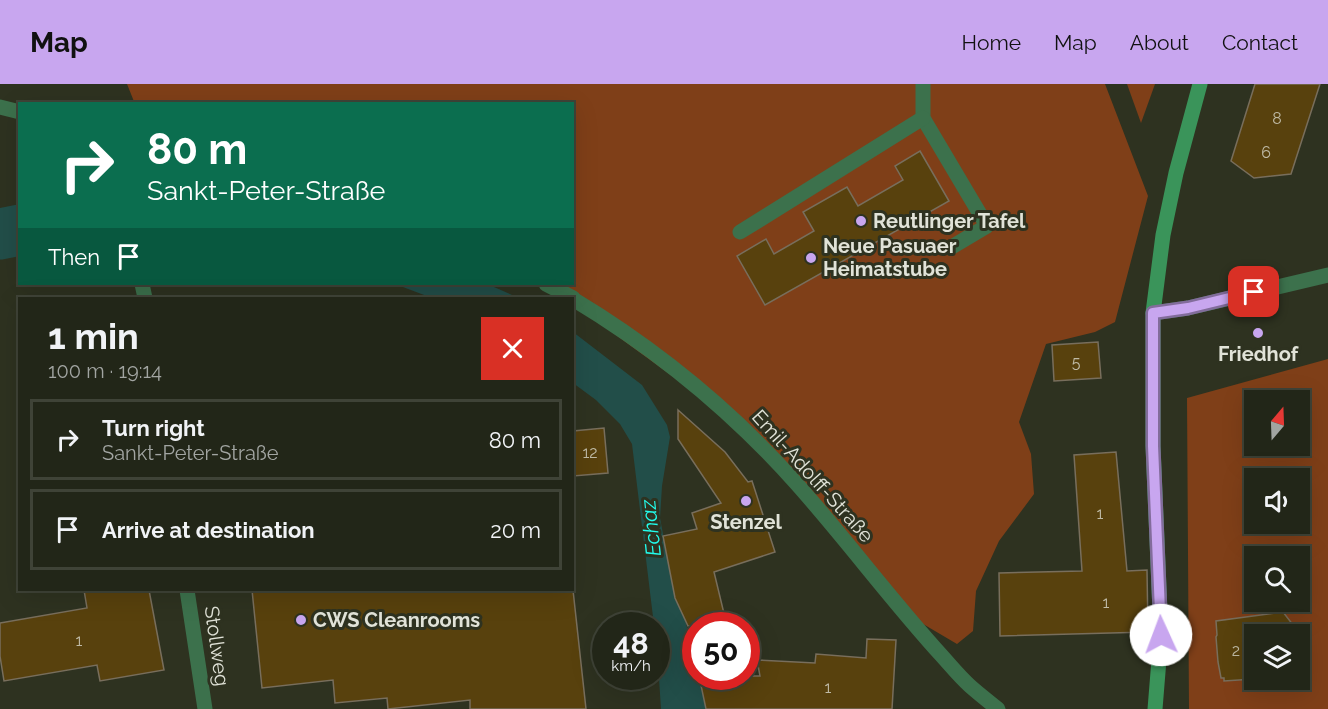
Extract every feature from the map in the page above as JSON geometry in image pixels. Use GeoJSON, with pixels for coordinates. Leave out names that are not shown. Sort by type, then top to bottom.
{"type":"FeatureCollection","features":[{"type":"Feature","properties":{"kind":"main road"},"geometry":{"type":"LineString","coordinates":[[1155,709],[1161,635],[1153,446],[1153,313],[1163,235],[1176,173],[1200,84]]}},
{"type":"Feature","properties":{"kind":"street"},"geometry":{"type":"LineString","coordinates":[[923,84],[923,118],[987,226],[950,248]]}},
{"type":"Feature","properties":{"kind":"street"},"geometry":{"type":"LineString","coordinates":[[0,107],[18,112]]}},
{"type":"Feature","properties":{"kind":"street"},"geometry":{"type":"LineString","coordinates":[[740,232],[923,118]]}},
{"type":"Feature","properties":{"kind":"street"},"geometry":{"type":"LineString","coordinates":[[1153,313],[1188,308],[1328,275]]}},
{"type":"Feature","properties":{"kind":"street","name":"Emil-Adolff-Straße"},"geometry":{"type":"LineString","coordinates":[[548,285],[569,297]]}},
{"type":"Feature","properties":{"kind":"street","name":"Emil-Adolff-Straße"},"geometry":{"type":"LineString","coordinates":[[574,300],[660,358],[707,395],[742,427],[802,489],[923,636],[969,685],[998,709]]}},
{"type":"Feature","properties":{"kind":"street","name":"Stollweg"},"geometry":{"type":"LineString","coordinates":[[187,591],[205,709]]}},
{"type":"Feature","properties":{"kind":"shaded area"},"geometry":{"type":"Polygon","coordinates":[[[127,84],[1105,84],[1148,196],[1115,322],[1095,332],[1046,344],[1019,422],[1031,454],[1034,494],[999,541],[976,591],[973,631],[957,644],[901,611],[742,427],[574,304],[574,297],[564,297],[547,285],[574,285],[574,102],[134,102],[127,84]]]}},
{"type":"Feature","properties":{"kind":"shaded area"},"geometry":{"type":"Polygon","coordinates":[[[1127,84],[1155,84],[1141,123],[1127,84]]]}},
{"type":"Feature","properties":{"kind":"shaded area"},"geometry":{"type":"Polygon","coordinates":[[[1328,359],[1328,709],[1189,709],[1187,398],[1328,359]]]}},
{"type":"Feature","properties":{"kind":"water"},"geometry":{"type":"Polygon","coordinates":[[[398,285],[489,285],[517,297],[429,297],[398,285]]]}},
{"type":"Feature","properties":{"kind":"water"},"geometry":{"type":"Polygon","coordinates":[[[574,333],[642,385],[667,425],[670,437],[662,486],[660,518],[675,598],[682,613],[682,690],[702,690],[706,709],[661,709],[660,690],[670,690],[670,612],[652,612],[632,444],[620,424],[596,400],[574,384],[574,333]]]}},
{"type":"Feature","properties":{"kind":"building"},"geometry":{"type":"Polygon","coordinates":[[[1255,84],[1320,84],[1291,174],[1254,178],[1231,161],[1255,84]]]}},
{"type":"Feature","properties":{"kind":"building","name":"Reutlinger Tafel"},"geometry":{"type":"Polygon","coordinates":[[[920,151],[949,201],[765,305],[737,256],[766,239],[774,254],[814,231],[803,212],[847,187],[858,206],[903,180],[895,166],[920,151]]]}},
{"type":"Feature","properties":{"kind":"building"},"geometry":{"type":"Polygon","coordinates":[[[1098,342],[1101,378],[1054,381],[1052,345],[1098,342]]]}},
{"type":"Feature","properties":{"kind":"building"},"geometry":{"type":"Polygon","coordinates":[[[678,410],[725,452],[748,482],[752,481],[775,552],[714,572],[724,612],[682,613],[675,598],[663,536],[697,529],[692,513],[721,503],[678,439],[678,410]]]}},
{"type":"Feature","properties":{"kind":"building"},"geometry":{"type":"Polygon","coordinates":[[[604,428],[608,473],[574,476],[574,431],[604,428]]]}},
{"type":"Feature","properties":{"kind":"building"},"geometry":{"type":"Polygon","coordinates":[[[1116,452],[1127,571],[1147,570],[1148,632],[1000,636],[999,573],[1082,571],[1074,455],[1116,452]]]}},
{"type":"Feature","properties":{"kind":"building"},"geometry":{"type":"Polygon","coordinates":[[[84,591],[149,591],[164,670],[100,681],[97,665],[4,681],[0,656],[0,623],[87,608],[84,591]]]}},
{"type":"Feature","properties":{"kind":"building"},"geometry":{"type":"Polygon","coordinates":[[[252,591],[573,591],[586,709],[470,709],[470,700],[388,709],[387,698],[335,703],[333,680],[262,688],[252,591]]]}},
{"type":"Feature","properties":{"kind":"building"},"geometry":{"type":"Polygon","coordinates":[[[1283,612],[1292,624],[1244,624],[1244,680],[1224,681],[1224,678],[1221,678],[1218,662],[1216,621],[1283,612]]]}},
{"type":"Feature","properties":{"kind":"building"},"geometry":{"type":"Polygon","coordinates":[[[867,639],[896,640],[892,709],[706,709],[702,690],[760,690],[760,660],[815,663],[816,654],[866,658],[867,639]]]}},
{"type":"Feature","properties":{"kind":"waterway","name":"Echaz"},"geometry":{"type":"LineString","coordinates":[[0,234],[18,230]]}},
{"type":"Feature","properties":{"kind":"place","name":"Reutlinger Tafel"},"geometry":{"type":"Point","coordinates":[861,221]}},
{"type":"Feature","properties":{"kind":"place","name":"Neue Pasuaer Heimatstube"},"geometry":{"type":"Point","coordinates":[811,258]}},
{"type":"Feature","properties":{"kind":"place","name":"Friedhof"},"geometry":{"type":"Point","coordinates":[1258,333]}},
{"type":"Feature","properties":{"kind":"place","name":"Stenzel"},"geometry":{"type":"Point","coordinates":[746,501]}},
{"type":"Feature","properties":{"kind":"place","name":"CWS Cleanrooms"},"geometry":{"type":"Point","coordinates":[301,620]}},
{"type":"Feature","properties":{"kind":"route"},"geometry":{"type":"LineString","coordinates":[[1161,635],[1153,446],[1153,313],[1188,308],[1254,292]]}}]}
